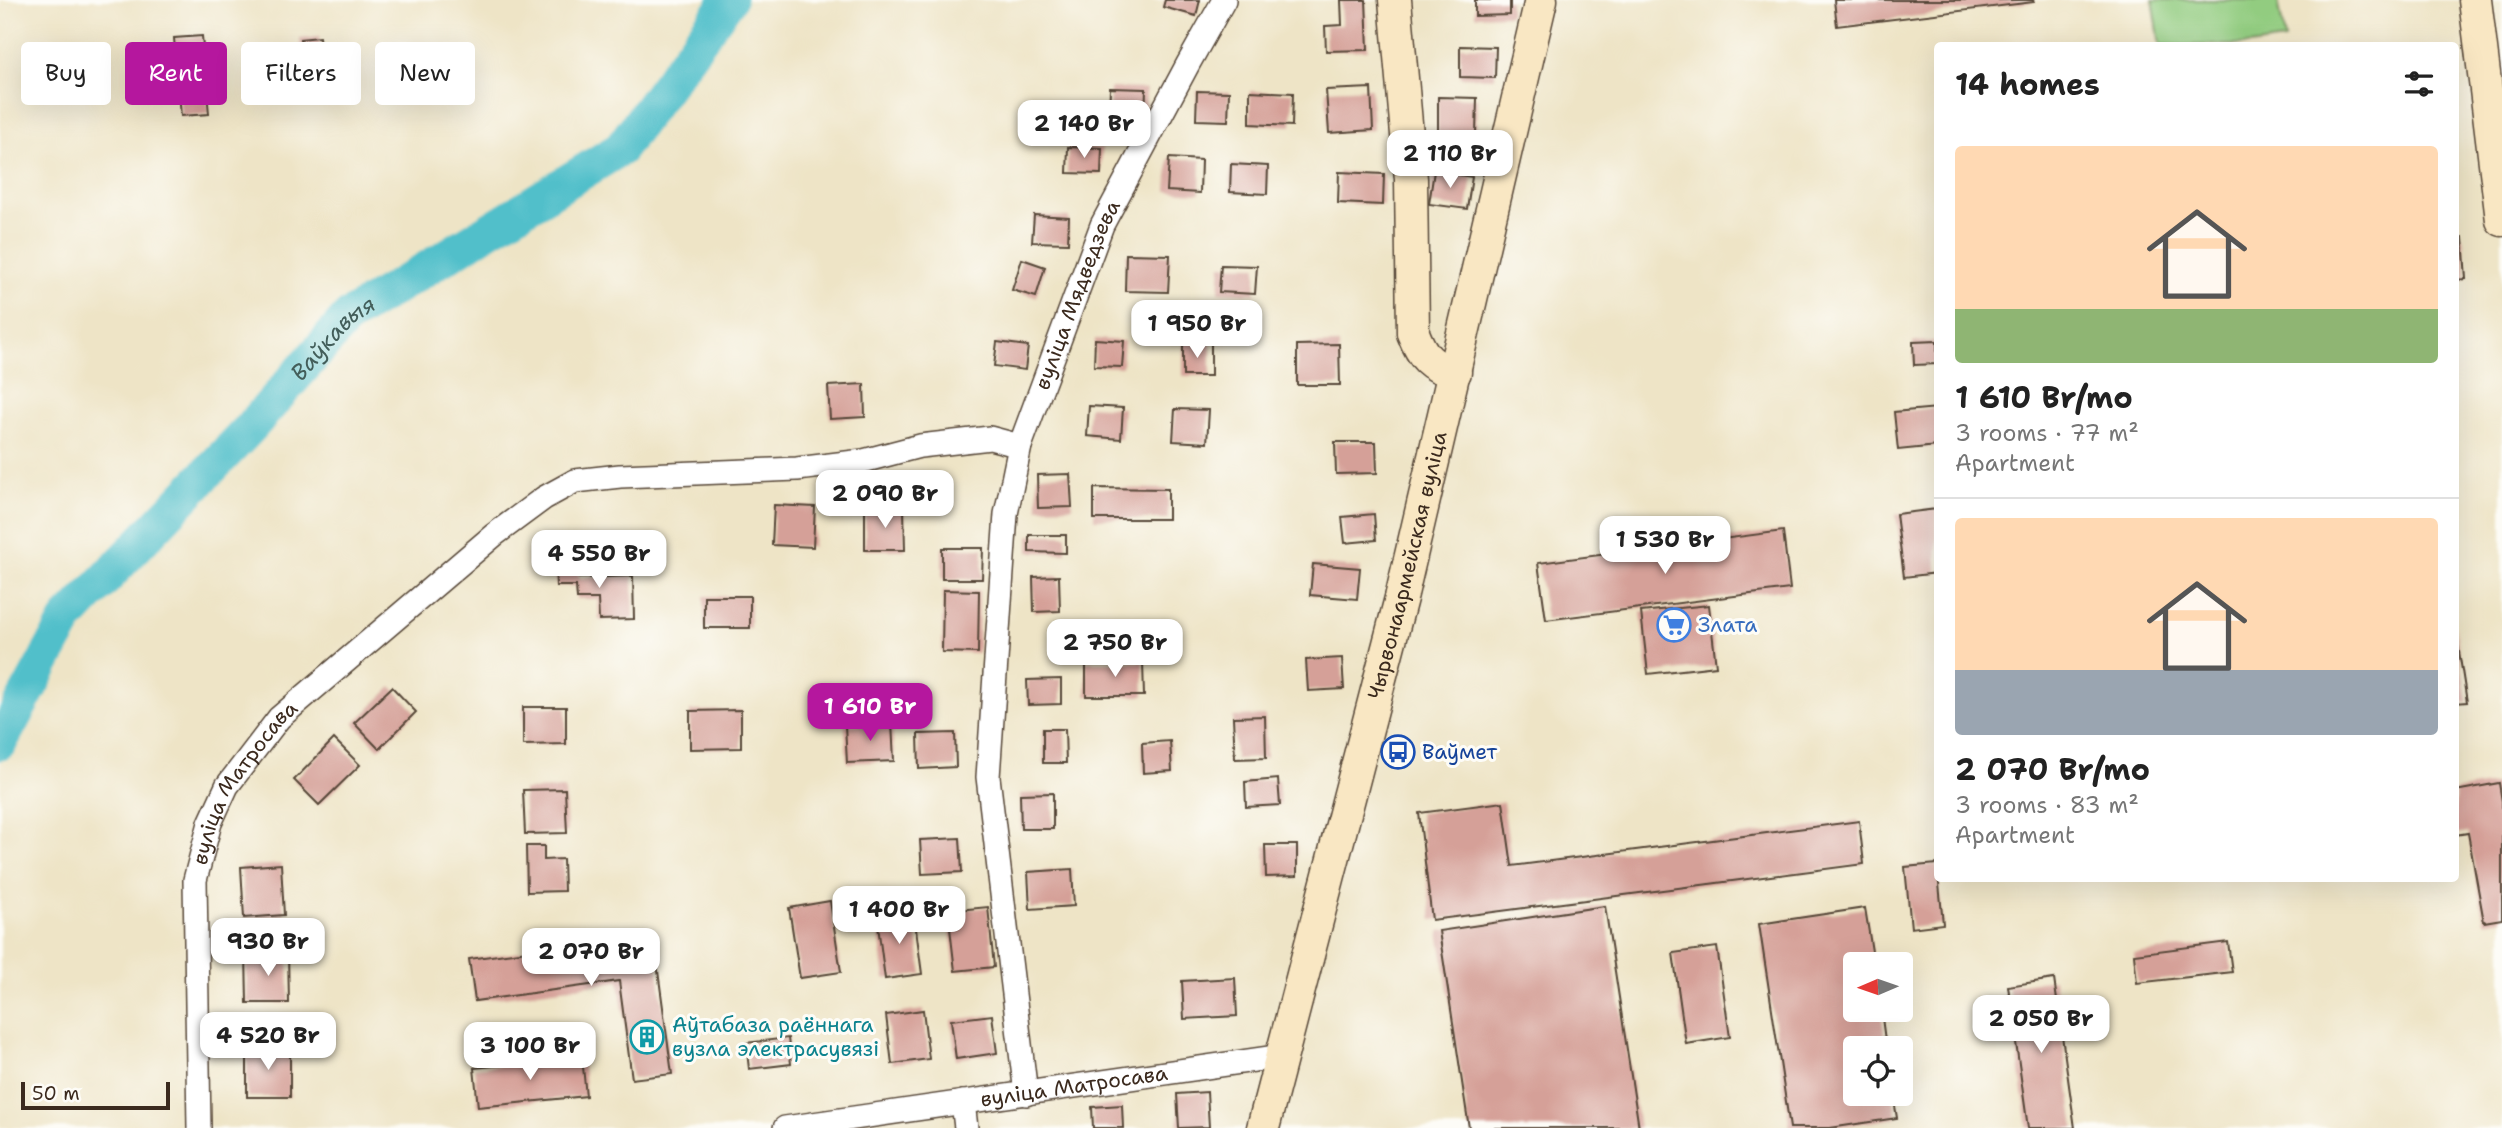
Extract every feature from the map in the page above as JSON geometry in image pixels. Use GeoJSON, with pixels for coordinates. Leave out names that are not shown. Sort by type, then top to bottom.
{"type":"FeatureCollection","features":[{"type":"Feature","properties":{"kind":"street","name":"вуліца Мядведзева"},"geometry":{"type":"LineString","coordinates":[[1026,1094],[988,777],[1006,513],[1020,446],[1102,225],[1224,0]]}},
{"type":"Feature","properties":{"kind":"street"},"geometry":{"type":"LineString","coordinates":[[1395,0],[1411,179],[1412,333],[1420,352],[1429,363],[1454,372]]}},
{"type":"Feature","properties":{"kind":"street","name":"Чырвонаармейская вуліца"},"geometry":{"type":"LineString","coordinates":[[1263,1128],[1401,598],[1541,0]]}},
{"type":"Feature","properties":{"kind":"street"},"geometry":{"type":"LineString","coordinates":[[2475,0],[2502,220]]}},
{"type":"Feature","properties":{"kind":"street","name":"вуліца Матросава"},"geometry":{"type":"LineString","coordinates":[[199,1128],[195,880],[210,823],[227,786],[279,718],[494,535],[544,498],[575,481],[620,476],[797,469],[863,461],[920,446],[990,438],[1020,446]]}},
{"type":"Feature","properties":{"kind":"street","name":"вуліца Матросава"},"geometry":{"type":"LineString","coordinates":[[785,1128],[1282,1056]]}},
{"type":"Feature","properties":{"kind":"street"},"geometry":{"type":"LineString","coordinates":[[962,1102],[966,1128]]}},
{"type":"Feature","properties":{"kind":"green space"},"geometry":{"type":"Polygon","coordinates":[[[2153,0],[2278,0],[2285,40],[2160,42],[2153,0]]]}},
{"type":"Feature","properties":{"kind":"building"},"geometry":{"type":"Polygon","coordinates":[[[1165,0],[1200,0],[1196,16],[1163,7],[1165,0]]]}},
{"type":"Feature","properties":{"kind":"building"},"geometry":{"type":"Polygon","coordinates":[[[1341,0],[1366,0],[1368,50],[1326,51],[1325,26],[1342,25],[1341,0]]]}},
{"type":"Feature","properties":{"kind":"building"},"geometry":{"type":"Polygon","coordinates":[[[1475,0],[1510,0],[1510,15],[1475,16],[1475,0]]]}},
{"type":"Feature","properties":{"kind":"building"},"geometry":{"type":"Polygon","coordinates":[[[1834,0],[2033,0],[2034,2],[1837,26],[1834,0]]]}},
{"type":"Feature","properties":{"kind":"building"},"geometry":{"type":"Polygon","coordinates":[[[202,36],[203,42],[174,42],[174,38],[202,36]]]}},
{"type":"Feature","properties":{"kind":"building"},"geometry":{"type":"Polygon","coordinates":[[[319,37],[320,42],[300,42],[300,39],[319,37]]]}},
{"type":"Feature","properties":{"kind":"building"},"geometry":{"type":"Polygon","coordinates":[[[1460,46],[1496,47],[1495,78],[1460,77],[1460,46]]]}},
{"type":"Feature","properties":{"kind":"building"},"geometry":{"type":"Polygon","coordinates":[[[1110,88],[1146,89],[1145,116],[1109,114],[1110,88]]]}},
{"type":"Feature","properties":{"kind":"building"},"geometry":{"type":"Polygon","coordinates":[[[1371,88],[1373,130],[1329,133],[1326,90],[1371,88]]]}},
{"type":"Feature","properties":{"kind":"building"},"geometry":{"type":"Polygon","coordinates":[[[1197,91],[1229,92],[1228,121],[1196,120],[1197,91]]]}},
{"type":"Feature","properties":{"kind":"building"},"geometry":{"type":"Polygon","coordinates":[[[1250,91],[1293,93],[1292,126],[1250,124],[1250,91]]]}},
{"type":"Feature","properties":{"kind":"building"},"geometry":{"type":"Polygon","coordinates":[[[1438,97],[1477,98],[1476,134],[1438,133],[1438,97]]]}},
{"type":"Feature","properties":{"kind":"building"},"geometry":{"type":"Polygon","coordinates":[[[180,105],[208,105],[209,114],[181,116],[180,105]]]}},
{"type":"Feature","properties":{"kind":"building"},"geometry":{"type":"Polygon","coordinates":[[[1068,147],[1102,148],[1101,174],[1067,173],[1068,147]]]}},
{"type":"Feature","properties":{"kind":"building"},"geometry":{"type":"Polygon","coordinates":[[[1169,158],[1201,160],[1200,193],[1167,191],[1169,158]]]}},
{"type":"Feature","properties":{"kind":"building"},"geometry":{"type":"Polygon","coordinates":[[[1231,164],[1268,166],[1267,194],[1230,192],[1231,164]]]}},
{"type":"Feature","properties":{"kind":"building"},"geometry":{"type":"Polygon","coordinates":[[[1434,171],[1472,177],[1467,209],[1429,204],[1434,171]]]}},
{"type":"Feature","properties":{"kind":"building"},"geometry":{"type":"Polygon","coordinates":[[[1339,172],[1384,174],[1383,205],[1338,203],[1339,172]]]}},
{"type":"Feature","properties":{"kind":"building"},"geometry":{"type":"Polygon","coordinates":[[[1034,215],[1069,217],[1068,243],[1032,242],[1034,215]]]}},
{"type":"Feature","properties":{"kind":"building"},"geometry":{"type":"Polygon","coordinates":[[[2459,237],[2463,237],[2466,279],[2459,280],[2459,237]]]}},
{"type":"Feature","properties":{"kind":"building"},"geometry":{"type":"Polygon","coordinates":[[[1126,254],[1170,255],[1168,292],[1125,291],[1126,254]]]}},
{"type":"Feature","properties":{"kind":"building"},"geometry":{"type":"Polygon","coordinates":[[[1022,259],[1045,267],[1036,297],[1012,290],[1022,259]]]}},
{"type":"Feature","properties":{"kind":"building"},"geometry":{"type":"Polygon","coordinates":[[[1221,265],[1257,266],[1255,294],[1219,292],[1221,265]]]}},
{"type":"Feature","properties":{"kind":"building"},"geometry":{"type":"Polygon","coordinates":[[[1095,339],[1124,341],[1122,367],[1094,366],[1095,339]]]}},
{"type":"Feature","properties":{"kind":"building"},"geometry":{"type":"Polygon","coordinates":[[[1934,341],[1934,364],[1914,365],[1913,342],[1934,341]]]}},
{"type":"Feature","properties":{"kind":"building"},"geometry":{"type":"Polygon","coordinates":[[[997,342],[1028,346],[1025,370],[994,366],[997,342]]]}},
{"type":"Feature","properties":{"kind":"building"},"geometry":{"type":"Polygon","coordinates":[[[1183,343],[1211,343],[1211,376],[1183,376],[1183,343]]]}},
{"type":"Feature","properties":{"kind":"building"},"geometry":{"type":"Polygon","coordinates":[[[1339,344],[1340,385],[1297,385],[1297,345],[1339,344]]]}},
{"type":"Feature","properties":{"kind":"building"},"geometry":{"type":"Polygon","coordinates":[[[864,384],[865,417],[830,419],[828,386],[864,384]]]}},
{"type":"Feature","properties":{"kind":"building"},"geometry":{"type":"Polygon","coordinates":[[[1089,406],[1123,408],[1121,439],[1087,436],[1089,406]]]}},
{"type":"Feature","properties":{"kind":"building"},"geometry":{"type":"Polygon","coordinates":[[[1934,408],[1934,446],[1898,450],[1894,412],[1934,408]]]}},
{"type":"Feature","properties":{"kind":"building"},"geometry":{"type":"Polygon","coordinates":[[[1175,409],[1209,410],[1207,443],[1173,441],[1175,409]]]}},
{"type":"Feature","properties":{"kind":"building"},"geometry":{"type":"Polygon","coordinates":[[[1335,442],[1376,442],[1377,473],[1336,474],[1335,442]]]}},
{"type":"Feature","properties":{"kind":"building"},"geometry":{"type":"Polygon","coordinates":[[[1070,474],[1072,507],[1038,508],[1037,475],[1070,474]]]}},
{"type":"Feature","properties":{"kind":"building"},"geometry":{"type":"Polygon","coordinates":[[[1094,488],[1168,489],[1168,519],[1094,519],[1094,488]]]}},
{"type":"Feature","properties":{"kind":"building"},"geometry":{"type":"Polygon","coordinates":[[[774,505],[815,507],[813,547],[772,545],[774,505]]]}},
{"type":"Feature","properties":{"kind":"building"},"geometry":{"type":"Polygon","coordinates":[[[904,509],[905,550],[865,550],[865,510],[904,509]]]}},
{"type":"Feature","properties":{"kind":"building"},"geometry":{"type":"Polygon","coordinates":[[[1934,509],[1934,573],[1904,577],[1896,514],[1934,509]]]}},
{"type":"Feature","properties":{"kind":"building"},"geometry":{"type":"Polygon","coordinates":[[[1374,514],[1376,540],[1345,543],[1342,517],[1374,514]]]}},
{"type":"Feature","properties":{"kind":"building"},"geometry":{"type":"Polygon","coordinates":[[[1783,531],[1790,589],[1546,620],[1538,563],[1783,531]]]}},
{"type":"Feature","properties":{"kind":"building"},"geometry":{"type":"Polygon","coordinates":[[[1029,535],[1066,535],[1066,553],[1029,552],[1029,535]]]}},
{"type":"Feature","properties":{"kind":"building"},"geometry":{"type":"Polygon","coordinates":[[[942,548],[983,548],[982,579],[942,579],[942,548]]]}},
{"type":"Feature","properties":{"kind":"building"},"geometry":{"type":"Polygon","coordinates":[[[579,558],[579,578],[633,576],[634,619],[599,620],[598,599],[577,599],[576,586],[556,586],[555,559],[579,558]]]}},
{"type":"Feature","properties":{"kind":"building"},"geometry":{"type":"Polygon","coordinates":[[[1313,564],[1360,568],[1357,599],[1310,595],[1313,564]]]}},
{"type":"Feature","properties":{"kind":"building"},"geometry":{"type":"Polygon","coordinates":[[[1059,576],[1060,611],[1034,612],[1033,577],[1059,576]]]}},
{"type":"Feature","properties":{"kind":"building"},"geometry":{"type":"Polygon","coordinates":[[[943,590],[979,591],[978,653],[942,652],[943,590]]]}},
{"type":"Feature","properties":{"kind":"building"},"geometry":{"type":"Polygon","coordinates":[[[704,596],[750,596],[750,628],[704,628],[704,596]]]}},
{"type":"Feature","properties":{"kind":"building"},"geometry":{"type":"Polygon","coordinates":[[[1709,605],[1716,666],[1648,674],[1641,612],[1709,605]]]}},
{"type":"Feature","properties":{"kind":"building"},"geometry":{"type":"Polygon","coordinates":[[[2459,651],[2467,702],[2459,703],[2459,651]]]}},
{"type":"Feature","properties":{"kind":"building"},"geometry":{"type":"Polygon","coordinates":[[[1342,658],[1344,689],[1308,691],[1306,660],[1342,658]]]}},
{"type":"Feature","properties":{"kind":"building"},"geometry":{"type":"Polygon","coordinates":[[[1086,662],[1143,662],[1144,696],[1086,696],[1086,662]]]}},
{"type":"Feature","properties":{"kind":"building"},"geometry":{"type":"Polygon","coordinates":[[[1061,679],[1061,704],[1028,705],[1027,680],[1061,679]]]}},
{"type":"Feature","properties":{"kind":"building"},"geometry":{"type":"Polygon","coordinates":[[[392,687],[416,712],[379,749],[354,723],[392,687]]]}},
{"type":"Feature","properties":{"kind":"building"},"geometry":{"type":"Polygon","coordinates":[[[523,707],[566,707],[566,744],[523,745],[523,707]]]}},
{"type":"Feature","properties":{"kind":"building"},"geometry":{"type":"Polygon","coordinates":[[[741,710],[741,748],[690,749],[690,711],[741,710]]]}},
{"type":"Feature","properties":{"kind":"building"},"geometry":{"type":"Polygon","coordinates":[[[1265,716],[1266,758],[1235,759],[1233,717],[1265,716]]]}},
{"type":"Feature","properties":{"kind":"building"},"geometry":{"type":"Polygon","coordinates":[[[892,723],[894,761],[847,763],[845,725],[892,723]]]}},
{"type":"Feature","properties":{"kind":"building"},"geometry":{"type":"Polygon","coordinates":[[[1043,729],[1065,729],[1066,763],[1043,763],[1043,729]]]}},
{"type":"Feature","properties":{"kind":"building"},"geometry":{"type":"Polygon","coordinates":[[[955,733],[956,767],[919,769],[918,734],[955,733]]]}},
{"type":"Feature","properties":{"kind":"building"},"geometry":{"type":"Polygon","coordinates":[[[334,739],[360,765],[319,805],[294,780],[334,739]]]}},
{"type":"Feature","properties":{"kind":"building"},"geometry":{"type":"Polygon","coordinates":[[[1170,741],[1172,771],[1143,773],[1142,743],[1170,741]]]}},
{"type":"Feature","properties":{"kind":"building"},"geometry":{"type":"Polygon","coordinates":[[[1278,779],[1280,805],[1246,807],[1245,782],[1278,779]]]}},
{"type":"Feature","properties":{"kind":"building"},"geometry":{"type":"Polygon","coordinates":[[[2499,783],[2502,801],[2502,919],[2484,922],[2468,833],[2459,834],[2459,790],[2499,783]]]}},
{"type":"Feature","properties":{"kind":"building"},"geometry":{"type":"Polygon","coordinates":[[[565,789],[567,833],[525,834],[523,790],[565,789]]]}},
{"type":"Feature","properties":{"kind":"building"},"geometry":{"type":"Polygon","coordinates":[[[1053,793],[1053,829],[1021,829],[1020,794],[1053,793]]]}},
{"type":"Feature","properties":{"kind":"building"},"geometry":{"type":"Polygon","coordinates":[[[1503,802],[1512,866],[1859,821],[1864,864],[1432,920],[1419,813],[1503,802]]]}},
{"type":"Feature","properties":{"kind":"building"},"geometry":{"type":"Polygon","coordinates":[[[960,838],[962,872],[922,874],[920,840],[960,838]]]}},
{"type":"Feature","properties":{"kind":"building"},"geometry":{"type":"Polygon","coordinates":[[[1265,845],[1297,845],[1297,876],[1266,877],[1265,845]]]}},
{"type":"Feature","properties":{"kind":"building"},"geometry":{"type":"Polygon","coordinates":[[[526,846],[544,846],[544,860],[563,859],[564,891],[527,892],[526,846]]]}},
{"type":"Feature","properties":{"kind":"building"},"geometry":{"type":"Polygon","coordinates":[[[281,864],[284,915],[244,918],[241,867],[281,864]]]}},
{"type":"Feature","properties":{"kind":"building"},"geometry":{"type":"Polygon","coordinates":[[[1934,864],[1934,882],[1939,882],[1943,924],[1911,928],[1905,867],[1934,864]]]}},
{"type":"Feature","properties":{"kind":"building"},"geometry":{"type":"Polygon","coordinates":[[[1072,869],[1074,906],[1030,909],[1028,872],[1072,869]]]}},
{"type":"Feature","properties":{"kind":"building"},"geometry":{"type":"Polygon","coordinates":[[[830,901],[841,972],[800,978],[789,908],[830,901]]]}},
{"type":"Feature","properties":{"kind":"building"},"geometry":{"type":"Polygon","coordinates":[[[1605,906],[1639,1128],[1469,1128],[1439,931],[1605,906]]]}},
{"type":"Feature","properties":{"kind":"building"},"geometry":{"type":"Polygon","coordinates":[[[988,907],[994,967],[955,971],[948,911],[988,907]]]}},
{"type":"Feature","properties":{"kind":"building"},"geometry":{"type":"Polygon","coordinates":[[[1865,908],[1872,952],[1843,952],[1843,1022],[1883,1022],[1884,1036],[1843,1036],[1843,1106],[1895,1106],[1897,1118],[1830,1128],[1790,1128],[1759,924],[1865,908]]]}},
{"type":"Feature","properties":{"kind":"building"},"geometry":{"type":"Polygon","coordinates":[[[914,914],[922,974],[885,979],[877,918],[914,914]]]}},
{"type":"Feature","properties":{"kind":"building","name":"Аўтабаза раённага вузла электрасувязі"},"geometry":{"type":"Polygon","coordinates":[[[653,934],[672,1074],[632,1079],[619,981],[475,1001],[469,959],[653,934]]]}},
{"type":"Feature","properties":{"kind":"building"},"geometry":{"type":"Polygon","coordinates":[[[2228,942],[2232,972],[2137,983],[2134,954],[2228,942]]]}},
{"type":"Feature","properties":{"kind":"building"},"geometry":{"type":"Polygon","coordinates":[[[1717,947],[1730,1037],[1686,1044],[1673,953],[1717,947]]]}},
{"type":"Feature","properties":{"kind":"building"},"geometry":{"type":"Polygon","coordinates":[[[246,952],[288,952],[289,1003],[247,1003],[246,952]]]}},
{"type":"Feature","properties":{"kind":"building"},"geometry":{"type":"Polygon","coordinates":[[[1235,978],[1237,1016],[1184,1019],[1182,981],[1235,978]]]}},
{"type":"Feature","properties":{"kind":"building"},"geometry":{"type":"Polygon","coordinates":[[[2054,979],[2075,1128],[2028,1128],[2008,986],[2054,979]]]}},
{"type":"Feature","properties":{"kind":"building"},"geometry":{"type":"Polygon","coordinates":[[[923,1010],[929,1059],[892,1064],[886,1015],[923,1010]]]}},
{"type":"Feature","properties":{"kind":"building"},"geometry":{"type":"Polygon","coordinates":[[[992,1015],[997,1053],[956,1059],[951,1020],[992,1015]]]}},
{"type":"Feature","properties":{"kind":"building"},"geometry":{"type":"Polygon","coordinates":[[[788,1038],[791,1064],[749,1069],[746,1043],[788,1038]]]}},
{"type":"Feature","properties":{"kind":"building"},"geometry":{"type":"Polygon","coordinates":[[[247,1048],[290,1048],[290,1097],[247,1097],[247,1048]]]}},
{"type":"Feature","properties":{"kind":"building"},"geometry":{"type":"Polygon","coordinates":[[[582,1057],[586,1096],[478,1107],[474,1068],[582,1057]]]}},
{"type":"Feature","properties":{"kind":"building"},"geometry":{"type":"Polygon","coordinates":[[[1207,1092],[1209,1127],[1179,1128],[1177,1094],[1207,1092]]]}},
{"type":"Feature","properties":{"kind":"building"},"geometry":{"type":"Polygon","coordinates":[[[1122,1105],[1123,1128],[1093,1128],[1092,1107],[1122,1105]]]}},
{"type":"Feature","properties":{"kind":"waterway","name":"Ваўкавыя"},"geometry":{"type":"LineString","coordinates":[[0,743],[68,618],[250,428],[348,317],[620,149],[729,0]]}},
{"type":"Feature","properties":{"kind":"place","name":"Злата"},"geometry":{"type":"Point","coordinates":[1674,625]}},
{"type":"Feature","properties":{"kind":"place","name":"Ваўмет"},"geometry":{"type":"Point","coordinates":[1398,752]}},
{"type":"Feature","properties":{"kind":"place","name":"Аўтабаза раённага вузла электрасувязі"},"geometry":{"type":"Point","coordinates":[647,1037]}}]}
